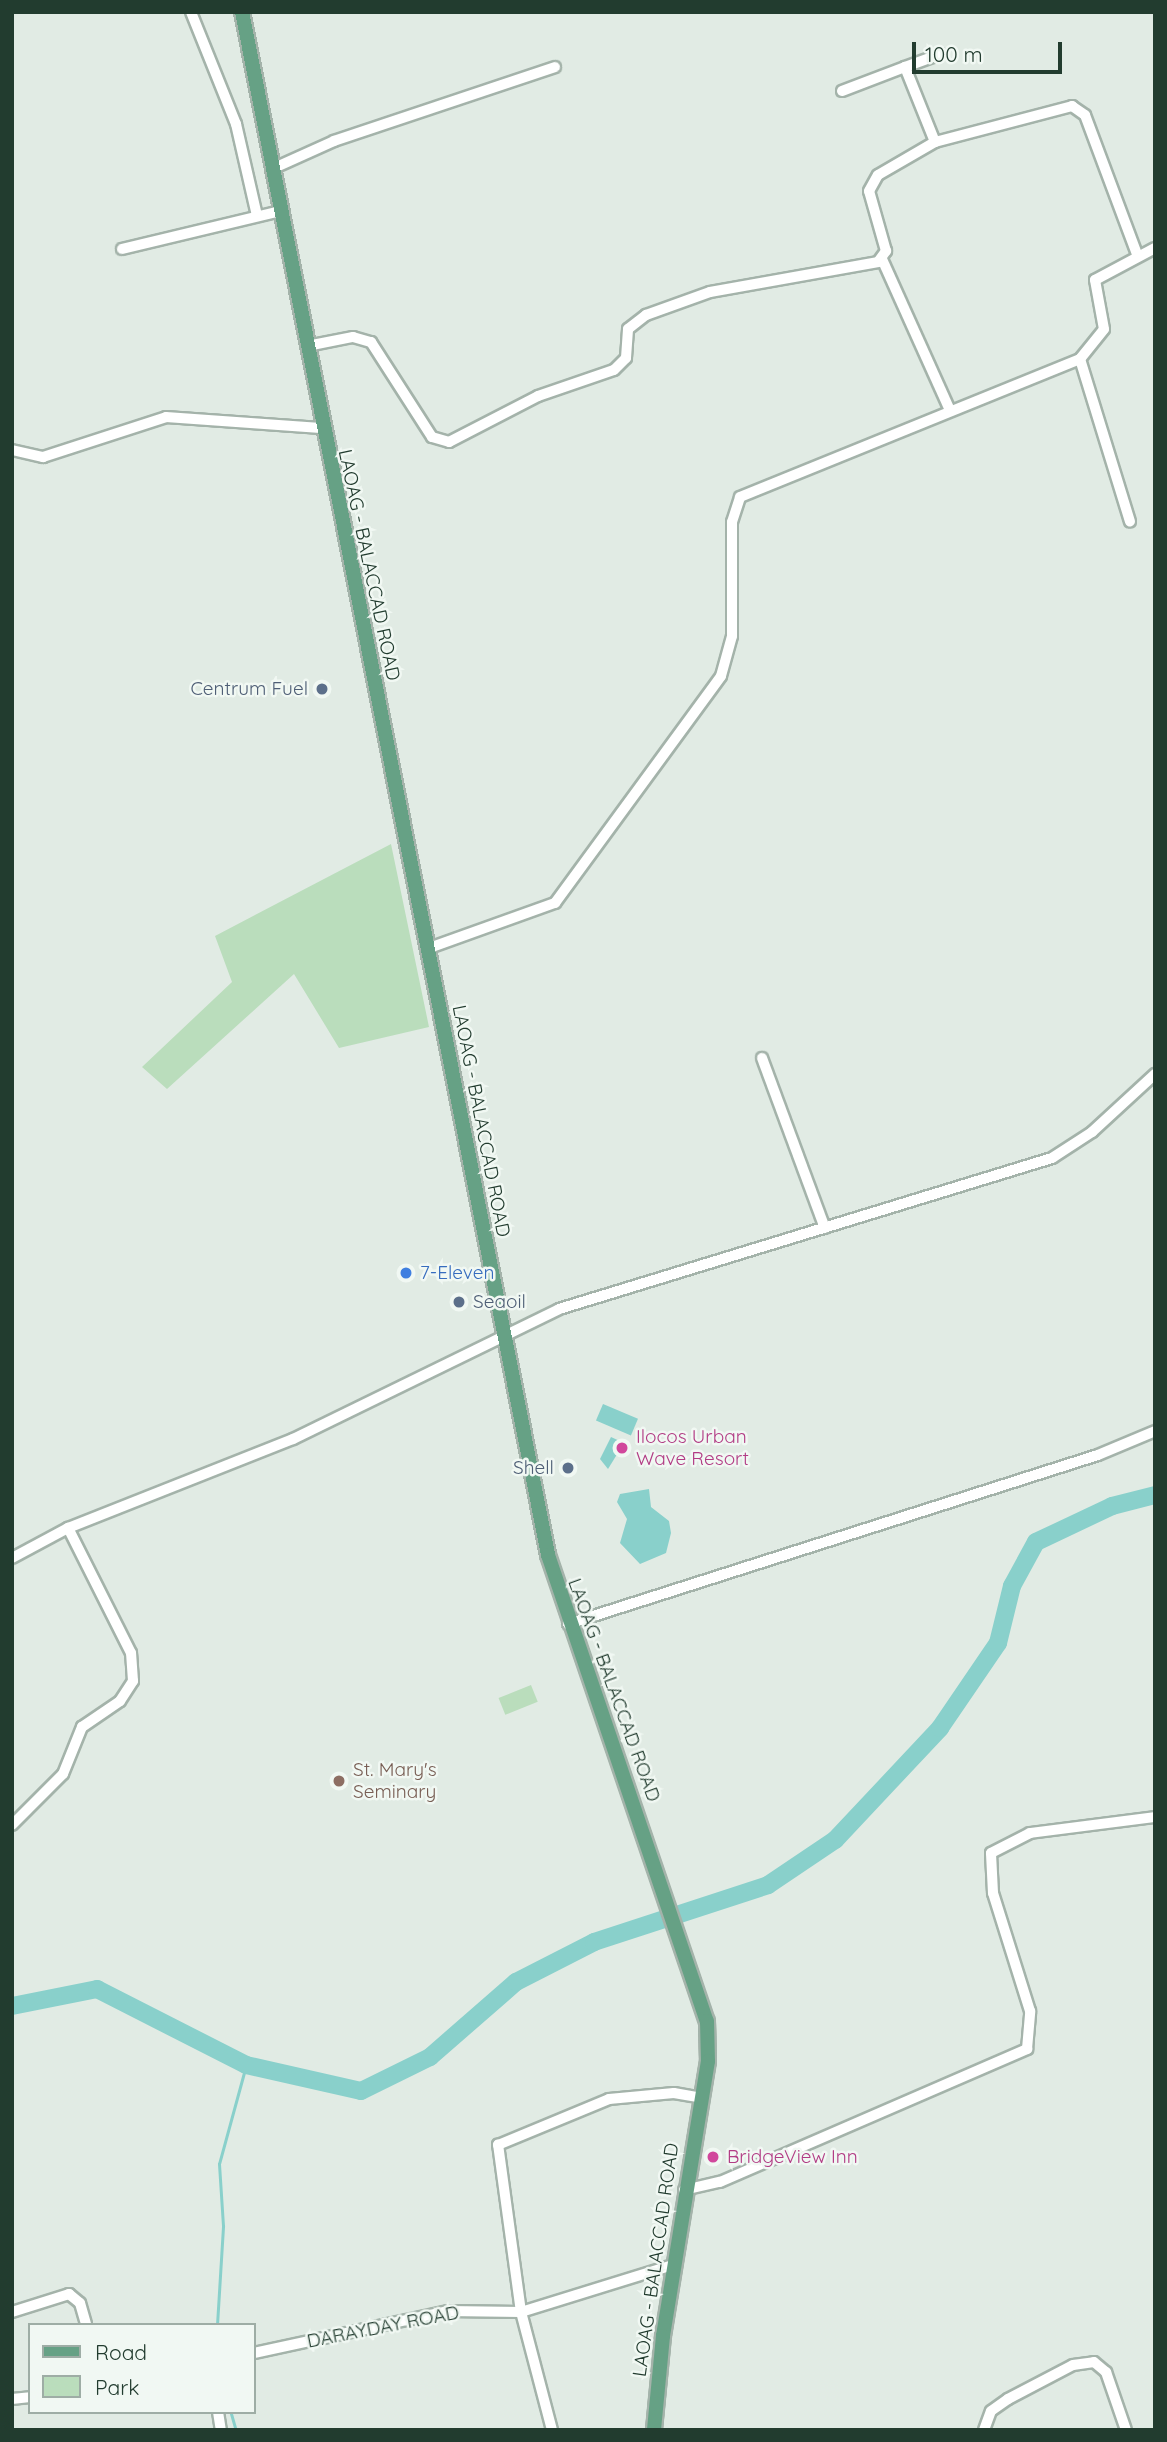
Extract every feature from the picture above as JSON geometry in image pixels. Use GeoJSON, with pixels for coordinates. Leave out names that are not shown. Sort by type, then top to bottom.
{"type":"FeatureCollection","features":[{"type":"Feature","properties":{"kind":"main road","name":"LAOAG - BALACCAD ROAD"},"geometry":{"type":"LineString","coordinates":[[242,12],[321,428],[429,948],[502,1333],[568,1624],[696,1976],[709,2039],[673,2265],[654,2430]]}},
{"type":"Feature","properties":{"kind":"street"},"geometry":{"type":"LineString","coordinates":[[191,12],[236,124],[257,216]]}},
{"type":"Feature","properties":{"kind":"street"},"geometry":{"type":"LineString","coordinates":[[842,91],[941,54]]}},
{"type":"Feature","properties":{"kind":"street"},"geometry":{"type":"LineString","coordinates":[[272,169],[334,141],[555,67]]}},
{"type":"Feature","properties":{"kind":"street"},"geometry":{"type":"LineString","coordinates":[[905,67],[935,142]]}},
{"type":"Feature","properties":{"kind":"street"},"geometry":{"type":"LineString","coordinates":[[307,346],[353,337],[371,342],[432,437],[449,442],[538,396],[614,370],[626,358],[628,329],[646,315],[710,292],[762,288],[882,259],[886,251],[872,182],[935,142],[1079,108],[1137,254]]}},
{"type":"Feature","properties":{"kind":"street"},"geometry":{"type":"LineString","coordinates":[[122,249],[281,211]]}},
{"type":"Feature","properties":{"kind":"street"},"geometry":{"type":"LineString","coordinates":[[429,948],[555,903],[721,676],[732,636],[732,522],[740,497],[1080,359],[1104,329],[1095,281],[1137,254],[1155,248]]}},
{"type":"Feature","properties":{"kind":"street"},"geometry":{"type":"LineString","coordinates":[[882,259],[950,410]]}},
{"type":"Feature","properties":{"kind":"street"},"geometry":{"type":"LineString","coordinates":[[1080,359],[1130,522]]}},
{"type":"Feature","properties":{"kind":"street"},"geometry":{"type":"LineString","coordinates":[[12,450],[43,457],[166,417],[321,428]]}},
{"type":"Feature","properties":{"kind":"street"},"geometry":{"type":"LineString","coordinates":[[761,1058],[825,1228]]}},
{"type":"Feature","properties":{"kind":"street"},"geometry":{"type":"LineString","coordinates":[[14,1555],[68,1528],[293,1438],[502,1333],[616,1287],[825,1228],[1052,1158],[1092,1132],[1155,1074]]}},
{"type":"Feature","properties":{"kind":"street"},"geometry":{"type":"LineString","coordinates":[[568,1624],[1098,1455],[1155,1431]]}},
{"type":"Feature","properties":{"kind":"street"},"geometry":{"type":"LineString","coordinates":[[12,1825],[63,1774],[82,1727],[120,1701],[133,1681],[131,1653],[68,1528]]}},
{"type":"Feature","properties":{"kind":"street"},"geometry":{"type":"LineString","coordinates":[[684,2190],[720,2182],[1027,2049],[1031,2018],[993,1893],[991,1853],[1030,1833],[1155,1817]]}},
{"type":"Feature","properties":{"kind":"street"},"geometry":{"type":"LineString","coordinates":[[552,2430],[521,2312],[498,2161],[501,2141],[609,2099],[674,2093],[701,2098]]}},
{"type":"Feature","properties":{"kind":"street","name":"DARAYDAY ROAD"},"geometry":{"type":"LineString","coordinates":[[256,2353],[448,2311],[521,2312],[673,2265]]}},
{"type":"Feature","properties":{"kind":"street"},"geometry":{"type":"LineString","coordinates":[[12,2312],[69,2294],[80,2303],[86,2323]]}},
{"type":"Feature","properties":{"kind":"street"},"geometry":{"type":"LineString","coordinates":[[984,2430],[997,2406],[1089,2362],[1106,2372],[1126,2430]]}},
{"type":"Feature","properties":{"kind":"green space"},"geometry":{"type":"Polygon","coordinates":[[[391,844],[429,1027],[339,1048],[294,974],[167,1089],[142,1067],[232,982],[215,936],[391,844]]]}},
{"type":"Feature","properties":{"kind":"green space"},"geometry":{"type":"Polygon","coordinates":[[[531,1685],[538,1702],[505,1715],[499,1698],[531,1685]]]}},
{"type":"Feature","properties":{"kind":"water"},"geometry":{"type":"Polygon","coordinates":[[[603,1404],[638,1419],[631,1435],[596,1421],[603,1404]]]}},
{"type":"Feature","properties":{"kind":"water"},"geometry":{"type":"Polygon","coordinates":[[[611,1437],[624,1443],[608,1469],[600,1459],[611,1437]]]}},
{"type":"Feature","properties":{"kind":"water"},"geometry":{"type":"Polygon","coordinates":[[[649,1489],[651,1507],[669,1521],[671,1533],[666,1553],[640,1564],[620,1543],[627,1519],[617,1502],[620,1494],[649,1489]]]}},
{"type":"Feature","properties":{"kind":"waterway"},"geometry":{"type":"LineString","coordinates":[[12,2006],[97,1989],[246,2065],[361,2091],[430,2057],[516,1982],[594,1942],[768,1885],[835,1840],[940,1728],[998,1643],[1012,1586],[1036,1542],[1112,1506],[1155,1495]]}},
{"type":"Feature","properties":{"kind":"waterway"},"geometry":{"type":"LineString","coordinates":[[217,2323],[223,2226],[219,2164],[246,2065]]}},
{"type":"Feature","properties":{"kind":"waterway"},"geometry":{"type":"LineString","coordinates":[[232,2414],[236,2430]]}},
{"type":"Feature","properties":{"kind":"place","name":"Centrum Fuel"},"geometry":{"type":"Point","coordinates":[322,689]}},
{"type":"Feature","properties":{"kind":"place","name":"7-Eleven"},"geometry":{"type":"Point","coordinates":[406,1273]}},
{"type":"Feature","properties":{"kind":"place","name":"Seaoil"},"geometry":{"type":"Point","coordinates":[459,1302]}},
{"type":"Feature","properties":{"kind":"place","name":"Ilocos Urban Wave Resort"},"geometry":{"type":"Point","coordinates":[622,1448]}},
{"type":"Feature","properties":{"kind":"place","name":"Shell"},"geometry":{"type":"Point","coordinates":[568,1468]}},
{"type":"Feature","properties":{"kind":"place","name":"St. Mary's Seminary"},"geometry":{"type":"Point","coordinates":[339,1781]}},
{"type":"Feature","properties":{"kind":"place","name":"BridgeView Inn"},"geometry":{"type":"Point","coordinates":[713,2157]}}]}
